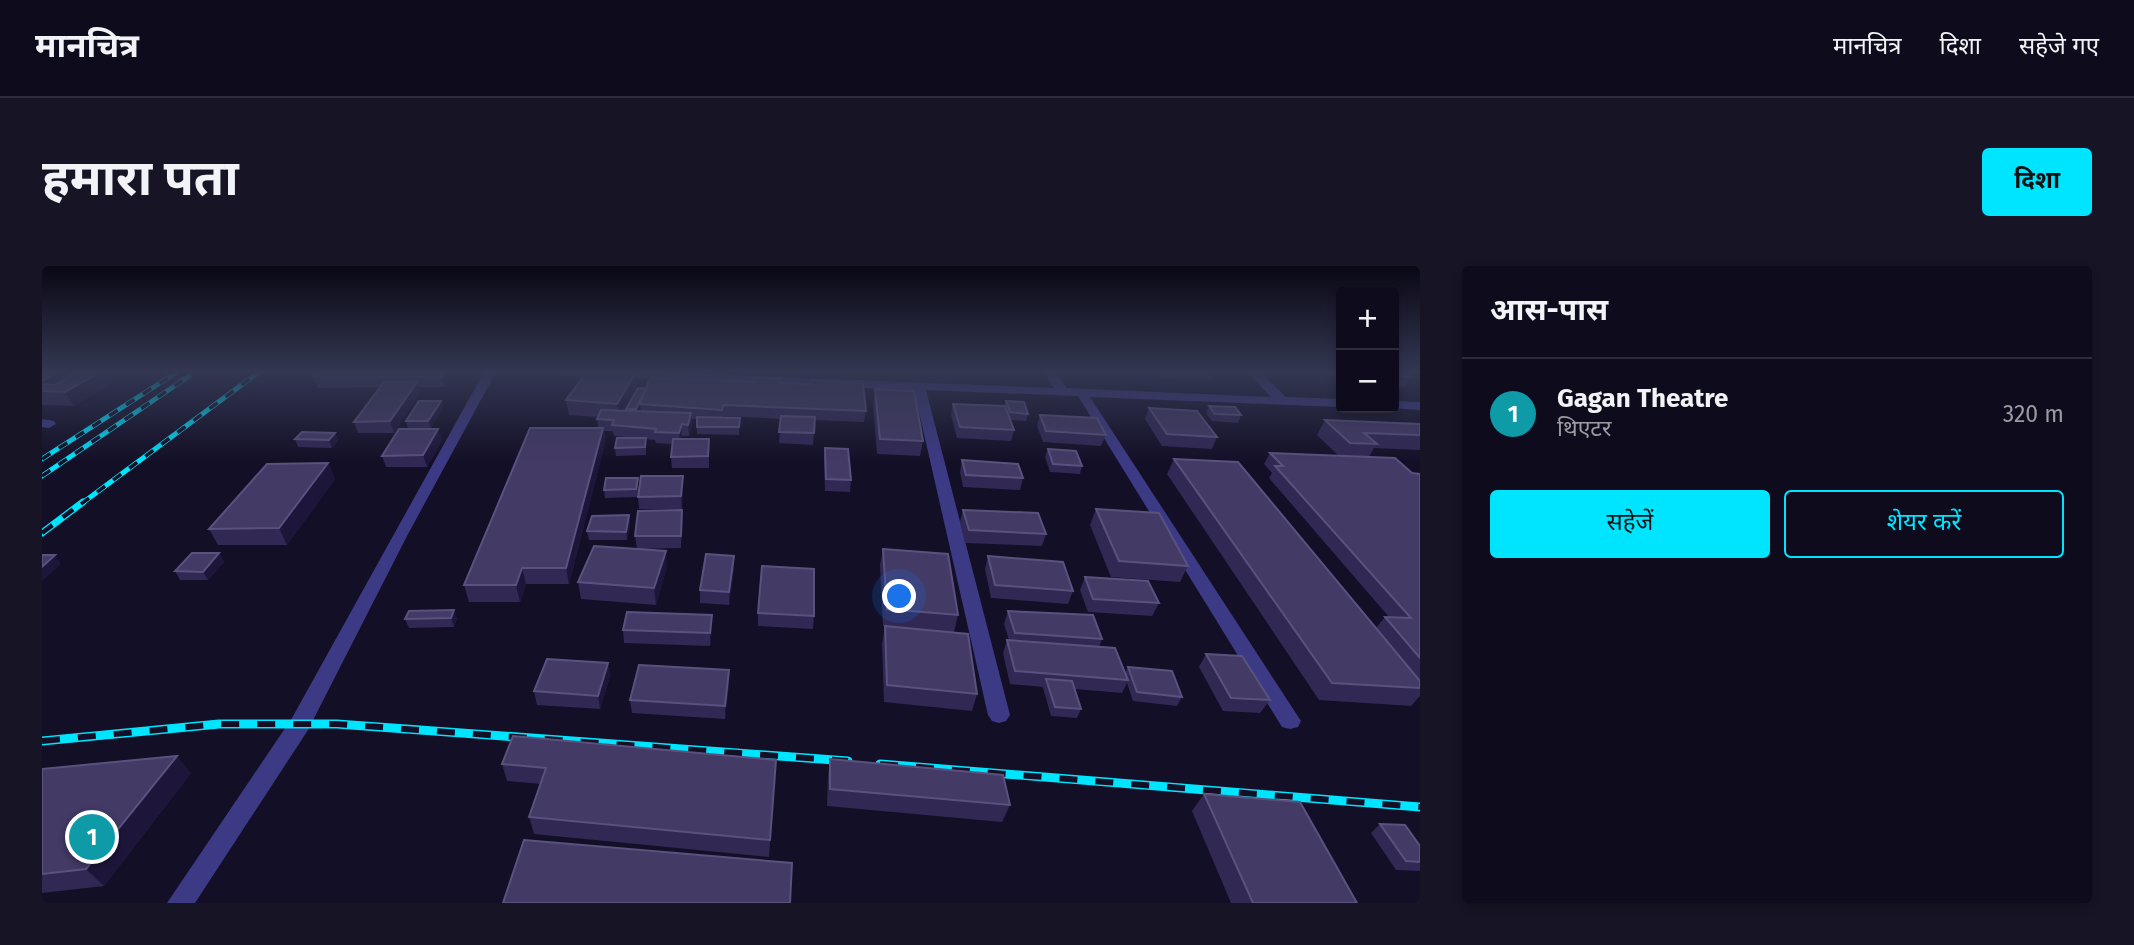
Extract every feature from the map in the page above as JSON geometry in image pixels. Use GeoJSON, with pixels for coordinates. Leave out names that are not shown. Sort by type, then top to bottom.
{"type":"FeatureCollection","features":[{"type":"Feature","properties":{"kind":"street"},"geometry":{"type":"LineString","coordinates":[[180,903],[300,724],[474,402]]}},
{"type":"Feature","properties":{"kind":"street"},"geometry":{"type":"LineString","coordinates":[[923,402],[999,715]]}},
{"type":"Feature","properties":{"kind":"street"},"geometry":{"type":"LineString","coordinates":[[1088,402],[1290,721]]}},
{"type":"Feature","properties":{"kind":"street"},"geometry":{"type":"LineString","coordinates":[[1399,405],[1420,406]]}},
{"type":"Feature","properties":{"kind":"building"},"geometry":{"type":"Polygon","coordinates":[[[369,402],[403,402],[390,421],[354,422],[369,402]]]}},
{"type":"Feature","properties":{"kind":"building"},"geometry":{"type":"Polygon","coordinates":[[[419,402],[441,402],[428,421],[406,421],[419,402]]]}},
{"type":"Feature","properties":{"kind":"building"},"geometry":{"type":"Polygon","coordinates":[[[588,402],[618,402],[617,404],[588,402]]]}},
{"type":"Feature","properties":{"kind":"building"},"geometry":{"type":"Polygon","coordinates":[[[630,402],[639,402],[636,409],[626,409],[630,402]]]}},
{"type":"Feature","properties":{"kind":"building"},"geometry":{"type":"Polygon","coordinates":[[[641,402],[865,402],[866,411],[723,405],[722,410],[640,404],[641,402]]]}},
{"type":"Feature","properties":{"kind":"building"},"geometry":{"type":"Polygon","coordinates":[[[876,402],[916,402],[923,441],[880,439],[876,402]]]}},
{"type":"Feature","properties":{"kind":"building"},"geometry":{"type":"Polygon","coordinates":[[[1006,402],[1024,402],[1028,414],[1010,412],[1006,402]]]}},
{"type":"Feature","properties":{"kind":"building"},"geometry":{"type":"Polygon","coordinates":[[[953,404],[1005,406],[1014,430],[960,427],[953,404]]]}},
{"type":"Feature","properties":{"kind":"building"},"geometry":{"type":"Polygon","coordinates":[[[1209,406],[1235,407],[1241,415],[1215,414],[1209,406]]]}},
{"type":"Feature","properties":{"kind":"building"},"geometry":{"type":"Polygon","coordinates":[[[1149,408],[1197,411],[1217,437],[1167,434],[1149,408]]]}},
{"type":"Feature","properties":{"kind":"building"},"geometry":{"type":"Polygon","coordinates":[[[601,410],[691,413],[688,425],[682,424],[679,433],[612,425],[614,420],[597,419],[601,410]]]}},
{"type":"Feature","properties":{"kind":"building"},"geometry":{"type":"Polygon","coordinates":[[[1040,415],[1097,418],[1106,435],[1046,431],[1040,415]]]}},
{"type":"Feature","properties":{"kind":"building"},"geometry":{"type":"Polygon","coordinates":[[[781,416],[815,417],[814,433],[779,432],[781,416]]]}},
{"type":"Feature","properties":{"kind":"building"},"geometry":{"type":"Polygon","coordinates":[[[697,417],[740,418],[739,427],[697,427],[697,417]]]}},
{"type":"Feature","properties":{"kind":"building"},"geometry":{"type":"Polygon","coordinates":[[[1325,420],[1420,424],[1420,435],[1364,433],[1377,444],[1350,443],[1325,420]]]}},
{"type":"Feature","properties":{"kind":"building"},"geometry":{"type":"Polygon","coordinates":[[[530,428],[603,428],[566,568],[522,568],[516,585],[464,585],[530,428]]]}},
{"type":"Feature","properties":{"kind":"building"},"geometry":{"type":"Polygon","coordinates":[[[399,429],[438,429],[423,455],[382,456],[399,429]]]}},
{"type":"Feature","properties":{"kind":"building"},"geometry":{"type":"Polygon","coordinates":[[[302,432],[335,433],[329,440],[295,439],[302,432]]]}},
{"type":"Feature","properties":{"kind":"building"},"geometry":{"type":"Polygon","coordinates":[[[617,438],[646,438],[645,447],[615,448],[617,438]]]}},
{"type":"Feature","properties":{"kind":"building"},"geometry":{"type":"Polygon","coordinates":[[[673,439],[709,439],[708,456],[671,457],[673,439]]]}},
{"type":"Feature","properties":{"kind":"building"},"geometry":{"type":"Polygon","coordinates":[[[825,448],[848,449],[851,480],[826,479],[825,448]]]}},
{"type":"Feature","properties":{"kind":"building"},"geometry":{"type":"Polygon","coordinates":[[[1048,449],[1076,451],[1082,466],[1053,464],[1048,449]]]}},
{"type":"Feature","properties":{"kind":"building"},"geometry":{"type":"Polygon","coordinates":[[[1270,453],[1395,458],[1412,473],[1420,474],[1420,658],[1385,617],[1411,618],[1275,466],[1283,466],[1270,453]]]}},
{"type":"Feature","properties":{"kind":"building"},"geometry":{"type":"Polygon","coordinates":[[[1174,459],[1238,462],[1420,681],[1420,688],[1332,683],[1174,459]]]}},
{"type":"Feature","properties":{"kind":"building"},"geometry":{"type":"Polygon","coordinates":[[[962,460],[1018,464],[1023,478],[966,475],[962,460]]]}},
{"type":"Feature","properties":{"kind":"building"},"geometry":{"type":"Polygon","coordinates":[[[328,463],[279,528],[209,529],[267,464],[328,463]]]}},
{"type":"Feature","properties":{"kind":"building"},"geometry":{"type":"Polygon","coordinates":[[[641,476],[683,476],[681,496],[638,497],[641,476]]]}},
{"type":"Feature","properties":{"kind":"building"},"geometry":{"type":"Polygon","coordinates":[[[606,478],[638,478],[636,489],[604,490],[606,478]]]}},
{"type":"Feature","properties":{"kind":"building"},"geometry":{"type":"Polygon","coordinates":[[[1096,509],[1159,513],[1188,566],[1119,561],[1096,509]]]}},
{"type":"Feature","properties":{"kind":"building"},"geometry":{"type":"Polygon","coordinates":[[[682,510],[681,536],[635,536],[638,511],[682,510]]]}},
{"type":"Feature","properties":{"kind":"building"},"geometry":{"type":"Polygon","coordinates":[[[963,510],[1038,513],[1046,534],[969,530],[963,510]]]}},
{"type":"Feature","properties":{"kind":"building"},"geometry":{"type":"Polygon","coordinates":[[[629,515],[626,532],[587,531],[592,516],[629,515]]]}},
{"type":"Feature","properties":{"kind":"building"},"geometry":{"type":"Polygon","coordinates":[[[594,546],[666,551],[654,588],[578,582],[594,546]]]}},
{"type":"Feature","properties":{"kind":"building"},"geometry":{"type":"Polygon","coordinates":[[[883,549],[948,554],[958,615],[887,609],[883,549]]]}},
{"type":"Feature","properties":{"kind":"building"},"geometry":{"type":"Polygon","coordinates":[[[192,553],[219,553],[203,572],[175,571],[192,553]]]}},
{"type":"Feature","properties":{"kind":"building"},"geometry":{"type":"Polygon","coordinates":[[[706,554],[734,556],[729,592],[700,590],[706,554]]]}},
{"type":"Feature","properties":{"kind":"building"},"geometry":{"type":"Polygon","coordinates":[[[42,555],[55,555],[42,567],[42,555]]]}},
{"type":"Feature","properties":{"kind":"building"},"geometry":{"type":"Polygon","coordinates":[[[988,556],[1063,562],[1073,591],[995,585],[988,556]]]}},
{"type":"Feature","properties":{"kind":"building"},"geometry":{"type":"Polygon","coordinates":[[[762,566],[814,569],[814,616],[758,613],[762,566]]]}},
{"type":"Feature","properties":{"kind":"building"},"geometry":{"type":"Polygon","coordinates":[[[1085,577],[1148,581],[1159,603],[1093,599],[1085,577]]]}},
{"type":"Feature","properties":{"kind":"building"},"geometry":{"type":"Polygon","coordinates":[[[454,610],[451,618],[405,619],[409,611],[454,610]]]}},
{"type":"Feature","properties":{"kind":"building"},"geometry":{"type":"Polygon","coordinates":[[[1008,611],[1093,615],[1102,639],[1015,633],[1008,611]]]}},
{"type":"Feature","properties":{"kind":"building"},"geometry":{"type":"Polygon","coordinates":[[[627,612],[712,615],[710,633],[623,630],[627,612]]]}},
{"type":"Feature","properties":{"kind":"building"},"geometry":{"type":"Polygon","coordinates":[[[885,626],[968,634],[977,694],[887,685],[885,626]]]}},
{"type":"Feature","properties":{"kind":"building"},"geometry":{"type":"Polygon","coordinates":[[[1007,640],[1115,648],[1128,680],[1015,671],[1007,640]]]}},
{"type":"Feature","properties":{"kind":"building"},"geometry":{"type":"Polygon","coordinates":[[[1206,654],[1242,656],[1270,700],[1231,698],[1206,654]]]}},
{"type":"Feature","properties":{"kind":"building"},"geometry":{"type":"Polygon","coordinates":[[[547,659],[608,663],[598,696],[534,691],[547,659]]]}},
{"type":"Feature","properties":{"kind":"building"},"geometry":{"type":"Polygon","coordinates":[[[639,665],[729,670],[725,706],[630,700],[639,665]]]}},
{"type":"Feature","properties":{"kind":"building"},"geometry":{"type":"Polygon","coordinates":[[[1128,667],[1172,671],[1182,697],[1137,692],[1128,667]]]}},
{"type":"Feature","properties":{"kind":"building"},"geometry":{"type":"Polygon","coordinates":[[[1046,679],[1072,681],[1081,709],[1055,707],[1046,679]]]}},
{"type":"Feature","properties":{"kind":"building"},"geometry":{"type":"Polygon","coordinates":[[[513,736],[776,760],[770,840],[529,817],[546,768],[502,764],[513,736]]]}},
{"type":"Feature","properties":{"kind":"building"},"geometry":{"type":"Polygon","coordinates":[[[177,756],[86,869],[42,874],[42,769],[177,756]]]}},
{"type":"Feature","properties":{"kind":"building"},"geometry":{"type":"Polygon","coordinates":[[[830,759],[1003,775],[1010,805],[830,789],[830,759]]]}},
{"type":"Feature","properties":{"kind":"building"},"geometry":{"type":"Polygon","coordinates":[[[1204,794],[1300,802],[1357,903],[1253,903],[1204,794]]]}},
{"type":"Feature","properties":{"kind":"building"},"geometry":{"type":"Polygon","coordinates":[[[1380,824],[1405,825],[1420,846],[1420,862],[1406,861],[1380,824]]]}},
{"type":"Feature","properties":{"kind":"building"},"geometry":{"type":"Polygon","coordinates":[[[524,840],[792,863],[790,903],[503,903],[524,840]]]}},
{"type":"Feature","properties":{"kind":"railway"},"geometry":{"type":"LineString","coordinates":[[42,459],[131,402]]}},
{"type":"Feature","properties":{"kind":"railway"},"geometry":{"type":"LineString","coordinates":[[42,476],[151,402]]}},
{"type":"Feature","properties":{"kind":"railway"},"geometry":{"type":"LineString","coordinates":[[81,504],[219,402]]}},
{"type":"Feature","properties":{"kind":"railway"},"geometry":{"type":"LineString","coordinates":[[42,533],[83,502]]}},
{"type":"Feature","properties":{"kind":"railway"},"geometry":{"type":"LineString","coordinates":[[42,741],[219,724],[337,724],[848,761]]}},
{"type":"Feature","properties":{"kind":"railway"},"geometry":{"type":"LineString","coordinates":[[880,764],[1420,807]]}},
{"type":"Feature","properties":{"kind":"place","name":"Gagan Theatre"},"geometry":{"type":"Point","coordinates":[92,837]}}]}
